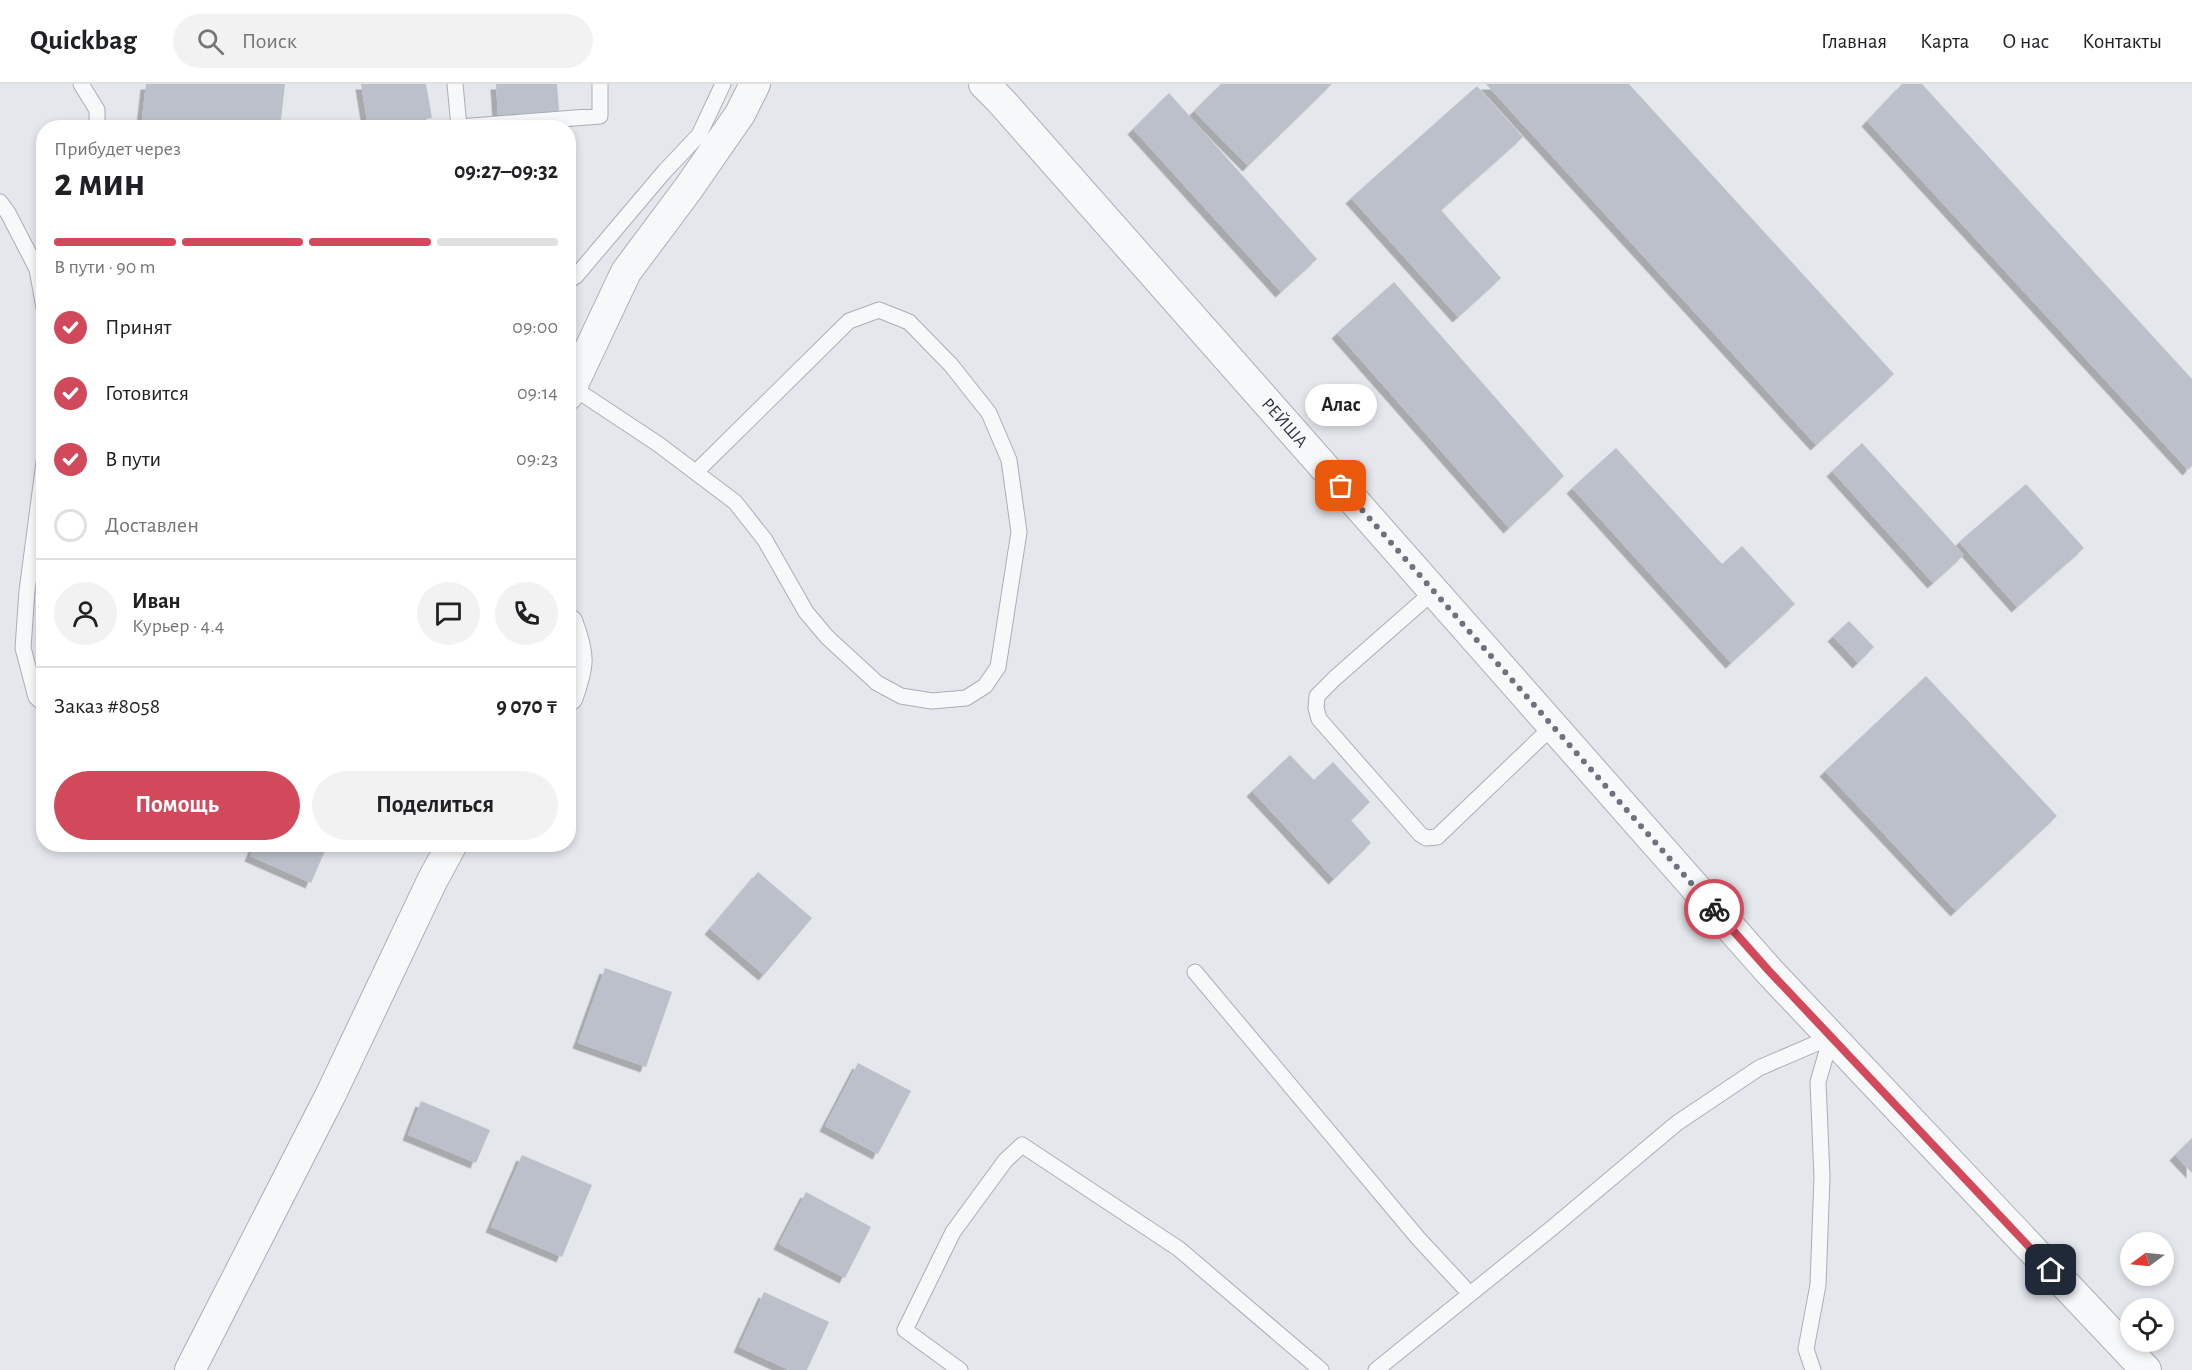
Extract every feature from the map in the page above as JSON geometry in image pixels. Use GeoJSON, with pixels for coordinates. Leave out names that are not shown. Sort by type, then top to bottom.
{"type":"FeatureCollection","features":[{"type":"Feature","properties":{"kind":"street"},"geometry":{"type":"LineString","coordinates":[[576,378],[626,272],[740,114],[755,84]]}},
{"type":"Feature","properties":{"kind":"street","name":"РЕЙША"},"geometry":{"type":"LineString","coordinates":[[993,90],[1769,971],[2145,1370]]}},
{"type":"Feature","properties":{"kind":"street"},"geometry":{"type":"LineString","coordinates":[[576,644],[576,672]]}},
{"type":"Feature","properties":{"kind":"street"},"geometry":{"type":"LineString","coordinates":[[190,1370],[331,1094],[448,852]]}},
{"type":"Feature","properties":{"kind":"lane"},"geometry":{"type":"LineString","coordinates":[[81,84],[97,110],[96,120]]}},
{"type":"Feature","properties":{"kind":"lane"},"geometry":{"type":"LineString","coordinates":[[455,84],[458,120]]}},
{"type":"Feature","properties":{"kind":"lane"},"geometry":{"type":"LineString","coordinates":[[549,120],[600,116],[600,84]]}},
{"type":"Feature","properties":{"kind":"lane"},"geometry":{"type":"LineString","coordinates":[[576,276],[664,171],[699,135],[723,84]]}},
{"type":"Feature","properties":{"kind":"lane"},"geometry":{"type":"LineString","coordinates":[[0,202],[36,266]]}},
{"type":"Feature","properties":{"kind":"lane"},"geometry":{"type":"LineString","coordinates":[[576,395],[697,471],[735,502],[765,540],[806,612],[833,643],[877,683],[901,696],[932,701],[966,698],[985,686],[998,667],[1019,532],[1009,460],[989,413],[951,365],[909,322],[879,310],[849,321],[697,471]]}},
{"type":"Feature","properties":{"kind":"lane"},"geometry":{"type":"LineString","coordinates":[[36,523],[22,648],[36,697]]}},
{"type":"Feature","properties":{"kind":"lane"},"geometry":{"type":"LineString","coordinates":[[1434,591],[1335,678],[1317,696],[1316,708],[1319,719],[1420,834],[1426,837],[1437,837],[1553,726]]}},
{"type":"Feature","properties":{"kind":"lane"},"geometry":{"type":"LineString","coordinates":[[1195,972],[1418,1238],[1470,1294]]}},
{"type":"Feature","properties":{"kind":"lane"},"geometry":{"type":"LineString","coordinates":[[1376,1370],[1677,1123],[1759,1068],[1831,1037]]}},
{"type":"Feature","properties":{"kind":"lane"},"geometry":{"type":"LineString","coordinates":[[1813,1370],[1806,1349],[1818,1285],[1822,1177],[1818,1082],[1831,1037]]}},
{"type":"Feature","properties":{"kind":"lane"},"geometry":{"type":"LineString","coordinates":[[960,1370],[906,1330],[953,1232],[1005,1161],[1022,1144],[1179,1249],[1321,1370]]}},
{"type":"Feature","properties":{"kind":"building"},"geometry":{"type":"Polygon","coordinates":[[[146,84],[285,84],[281,120],[142,120],[146,84]]]}},
{"type":"Feature","properties":{"kind":"building"},"geometry":{"type":"Polygon","coordinates":[[[361,84],[426,84],[432,118],[367,120],[361,84]]]}},
{"type":"Feature","properties":{"kind":"building"},"geometry":{"type":"Polygon","coordinates":[[[496,84],[557,84],[559,111],[498,115],[496,84]]]}},
{"type":"Feature","properties":{"kind":"building"},"geometry":{"type":"Polygon","coordinates":[[[1221,84],[1332,84],[1248,166],[1194,111],[1221,84]]]}},
{"type":"Feature","properties":{"kind":"building"},"geometry":{"type":"Polygon","coordinates":[[[1486,84],[1629,84],[1894,374],[1816,445],[1486,84]]]}},
{"type":"Feature","properties":{"kind":"building"},"geometry":{"type":"Polygon","coordinates":[[[1902,84],[1922,84],[2192,379],[2192,466],[2188,470],[1867,121],[1902,84]]]}},
{"type":"Feature","properties":{"kind":"building"},"geometry":{"type":"Polygon","coordinates":[[[1477,86],[1523,137],[1441,210],[1501,278],[1458,317],[1351,198],[1477,86]]]}},
{"type":"Feature","properties":{"kind":"building"},"geometry":{"type":"Polygon","coordinates":[[[1169,93],[1317,259],[1281,292],[1133,129],[1169,93]]]}},
{"type":"Feature","properties":{"kind":"building"},"geometry":{"type":"Polygon","coordinates":[[[1394,282],[1564,476],[1509,528],[1337,333],[1394,282]]]}},
{"type":"Feature","properties":{"kind":"building"},"geometry":{"type":"Polygon","coordinates":[[[1862,443],[1964,555],[1933,583],[1832,471],[1862,443]]]}},
{"type":"Feature","properties":{"kind":"building"},"geometry":{"type":"Polygon","coordinates":[[[1616,448],[1722,564],[1742,546],[1795,604],[1731,663],[1572,488],[1616,448]]]}},
{"type":"Feature","properties":{"kind":"building"},"geometry":{"type":"Polygon","coordinates":[[[2026,484],[2084,548],[2017,607],[1959,542],[2026,484]]]}},
{"type":"Feature","properties":{"kind":"building"},"geometry":{"type":"Polygon","coordinates":[[[1849,621],[1874,647],[1858,663],[1833,636],[1849,621]]]}},
{"type":"Feature","properties":{"kind":"building"},"geometry":{"type":"Polygon","coordinates":[[[1926,676],[2057,816],[1956,911],[1825,771],[1926,676]]]}},
{"type":"Feature","properties":{"kind":"building"},"geometry":{"type":"Polygon","coordinates":[[[1290,755],[1314,780],[1333,762],[1370,802],[1351,820],[1371,843],[1334,879],[1252,791],[1290,755]]]}},
{"type":"Feature","properties":{"kind":"building"},"geometry":{"type":"Polygon","coordinates":[[[252,852],[325,852],[311,883],[250,856],[252,852]]]}},
{"type":"Feature","properties":{"kind":"building"},"geometry":{"type":"Polygon","coordinates":[[[758,872],[812,918],[764,975],[710,929],[758,872]]]}},
{"type":"Feature","properties":{"kind":"building"},"geometry":{"type":"Polygon","coordinates":[[[605,968],[672,992],[646,1067],[578,1043],[605,968]]]}},
{"type":"Feature","properties":{"kind":"building"},"geometry":{"type":"Polygon","coordinates":[[[858,1063],[911,1091],[878,1154],[825,1126],[858,1063]]]}},
{"type":"Feature","properties":{"kind":"building"},"geometry":{"type":"Polygon","coordinates":[[[421,1101],[490,1130],[476,1163],[408,1135],[421,1101]]]}},
{"type":"Feature","properties":{"kind":"building"},"geometry":{"type":"Polygon","coordinates":[[[2192,1138],[2192,1173],[2175,1155],[2192,1138]]]}},
{"type":"Feature","properties":{"kind":"building"},"geometry":{"type":"Polygon","coordinates":[[[522,1155],[592,1185],[562,1257],[491,1227],[522,1155]]]}},
{"type":"Feature","properties":{"kind":"building"},"geometry":{"type":"Polygon","coordinates":[[[806,1192],[871,1227],[845,1278],[779,1244],[806,1192]]]}},
{"type":"Feature","properties":{"kind":"building"},"geometry":{"type":"Polygon","coordinates":[[[764,1292],[829,1322],[807,1370],[789,1370],[739,1347],[764,1292]]]}},
{"type":"Feature","properties":{"kind":"way so far"},"geometry":{"type":"LineString","coordinates":[[1341,486],[1714,909]]}},
{"type":"Feature","properties":{"kind":"place","name":"Алас"},"geometry":{"type":"Point","coordinates":[1341,486]}},
{"type":"Feature","properties":{"kind":"route"},"geometry":{"type":"LineString","coordinates":[[1714,909],[1769,971],[2051,1270]]}}]}
